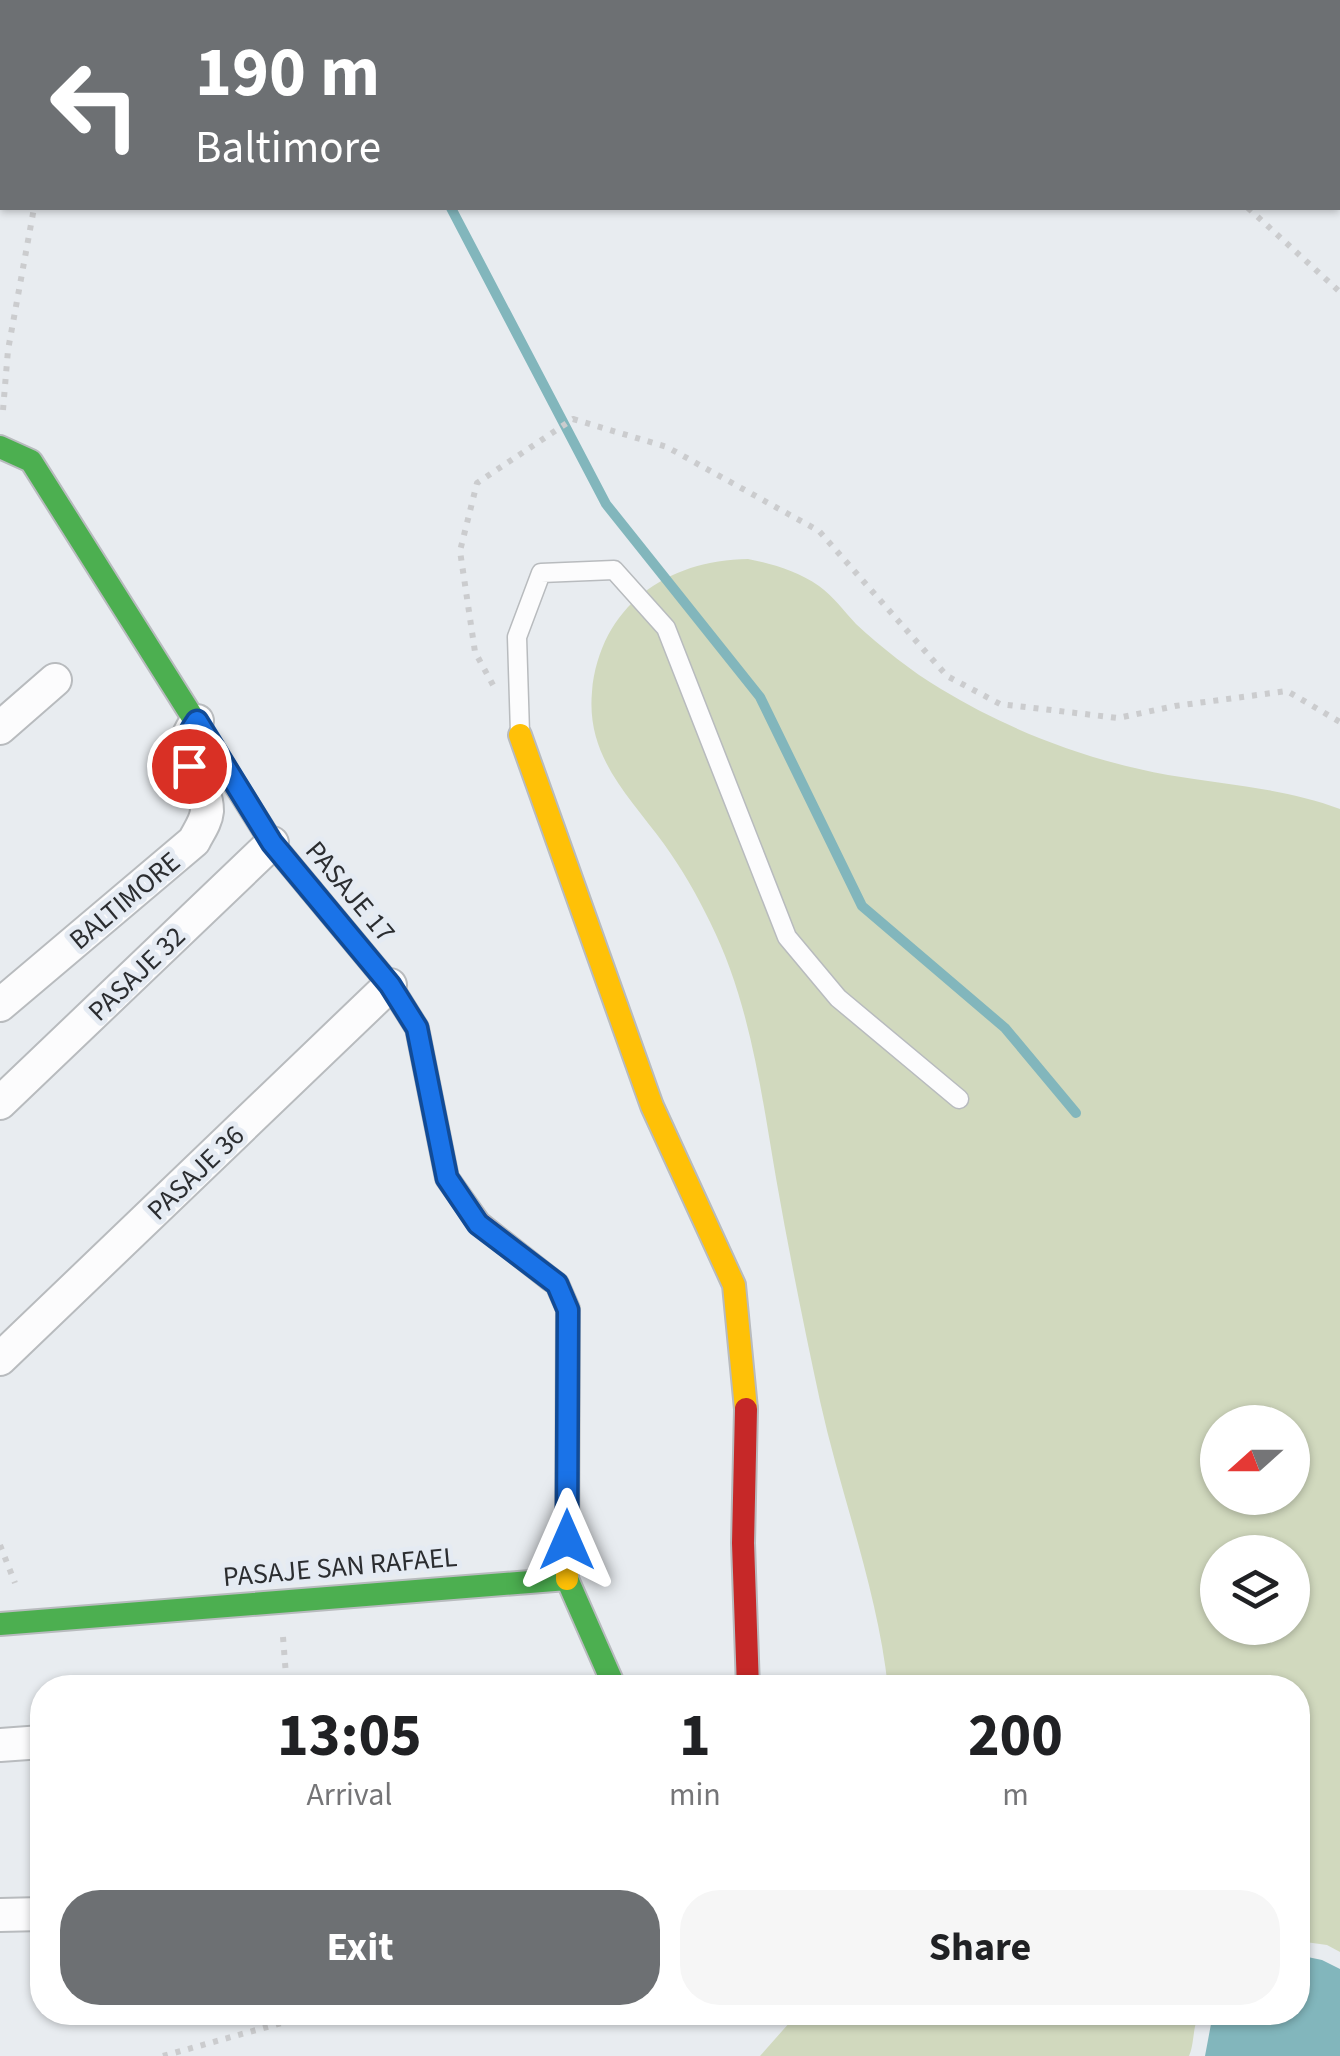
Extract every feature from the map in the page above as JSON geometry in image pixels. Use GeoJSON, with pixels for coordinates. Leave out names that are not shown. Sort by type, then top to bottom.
{"type":"FeatureCollection","features":[{"type":"Feature","properties":{"kind":"street","name":"PASAJE 17"},"geometry":{"type":"LineString","coordinates":[[0,446],[30,461],[272,843],[390,985],[417,1028],[447,1178],[478,1224],[557,1284],[568,1310],[567,1578]]}},
{"type":"Feature","properties":{"kind":"street"},"geometry":{"type":"LineString","coordinates":[[0,728],[55,680]]}},
{"type":"Feature","properties":{"kind":"street","name":"BALTIMORE"},"geometry":{"type":"LineString","coordinates":[[0,1005],[194,840],[207,808],[184,751],[186,736],[197,721]]}},
{"type":"Feature","properties":{"kind":"street"},"geometry":{"type":"LineString","coordinates":[[520,734],[652,1106],[734,1285],[746,1404],[743,1542],[748,1675]]}},
{"type":"Feature","properties":{"kind":"street","name":"PASAJE 32"},"geometry":{"type":"LineString","coordinates":[[0,1103],[272,843]]}},
{"type":"Feature","properties":{"kind":"street","name":"PASAJE 36"},"geometry":{"type":"LineString","coordinates":[[0,1360],[390,985]]}},
{"type":"Feature","properties":{"kind":"street"},"geometry":{"type":"LineString","coordinates":[[567,1578],[609,1675]]}},
{"type":"Feature","properties":{"kind":"street","name":"PASAJE SAN RAFAEL"},"geometry":{"type":"LineString","coordinates":[[0,1624],[567,1578]]}},
{"type":"Feature","properties":{"kind":"street"},"geometry":{"type":"LineString","coordinates":[[0,1745],[30,1743]]}},
{"type":"Feature","properties":{"kind":"street"},"geometry":{"type":"LineString","coordinates":[[0,1915],[30,1914]]}},
{"type":"Feature","properties":{"kind":"lane"},"geometry":{"type":"LineString","coordinates":[[520,734],[517,637],[541,573],[614,570],[666,628],[787,936],[838,998],[959,1099]]}},
{"type":"Feature","properties":{"kind":"path"},"geometry":{"type":"LineString","coordinates":[[0,446],[8,350],[34,210]]}},
{"type":"Feature","properties":{"kind":"path"},"geometry":{"type":"LineString","coordinates":[[1250,210],[1340,292]]}},
{"type":"Feature","properties":{"kind":"path"},"geometry":{"type":"LineString","coordinates":[[520,734],[475,652],[460,550],[477,482],[573,419],[667,447],[819,531],[947,676],[1000,704],[1118,718],[1287,691],[1340,722]]}},
{"type":"Feature","properties":{"kind":"path"},"geometry":{"type":"LineString","coordinates":[[163,2056],[277,2025]]}},
{"type":"Feature","properties":{"kind":"green space"},"geometry":{"type":"Polygon","coordinates":[[[748,559],[785,569],[819,586],[866,633],[919,675],[995,718],[1079,753],[1138,769],[1276,792],[1340,809],[1340,1952],[1310,1943],[1310,1675],[886,1675],[868,1580],[820,1401],[745,1015],[724,952],[689,882],[624,792],[596,736],[592,692],[608,635],[624,612],[665,579],[718,561],[748,559]]]}},
{"type":"Feature","properties":{"kind":"green space"},"geometry":{"type":"Polygon","coordinates":[[[787,2025],[1195,2025],[1189,2056],[760,2056],[787,2025]]]}},
{"type":"Feature","properties":{"kind":"water"},"geometry":{"type":"Polygon","coordinates":[[[1310,1958],[1340,1969],[1340,2056],[1205,2056],[1211,2025],[1310,2025],[1310,1958]]]}},
{"type":"Feature","properties":{"kind":"waterway"},"geometry":{"type":"LineString","coordinates":[[452,210],[606,504],[760,697],[862,906],[1005,1028],[1076,1113]]}},
{"type":"Feature","properties":{"kind":"traffic: fast"},"geometry":{"type":"LineString","coordinates":[[0,447],[31,461],[272,843],[311,890]]}},
{"type":"Feature","properties":{"kind":"traffic: fast"},"geometry":{"type":"LineString","coordinates":[[0,1624],[567,1579],[609,1675]]}},
{"type":"Feature","properties":{"kind":"traffic: slow"},"geometry":{"type":"LineString","coordinates":[[520,735],[652,1106],[734,1285],[746,1409]]}},
{"type":"Feature","properties":{"kind":"traffic: slow"},"geometry":{"type":"LineString","coordinates":[[550,1279],[557,1284],[568,1309],[567,1579]]}},
{"type":"Feature","properties":{"kind":"traffic: jam"},"geometry":{"type":"LineString","coordinates":[[311,890],[390,985],[417,1028],[447,1178],[479,1223],[550,1279]]}},
{"type":"Feature","properties":{"kind":"traffic: jam"},"geometry":{"type":"LineString","coordinates":[[746,1409],[743,1543],[748,1675]]}},
{"type":"Feature","properties":{"kind":"route"},"geometry":{"type":"LineString","coordinates":[[189,766],[184,751],[186,736],[197,721],[272,843],[390,985],[417,1028],[447,1178],[478,1224],[557,1284],[568,1310],[567,1540]]}}]}
